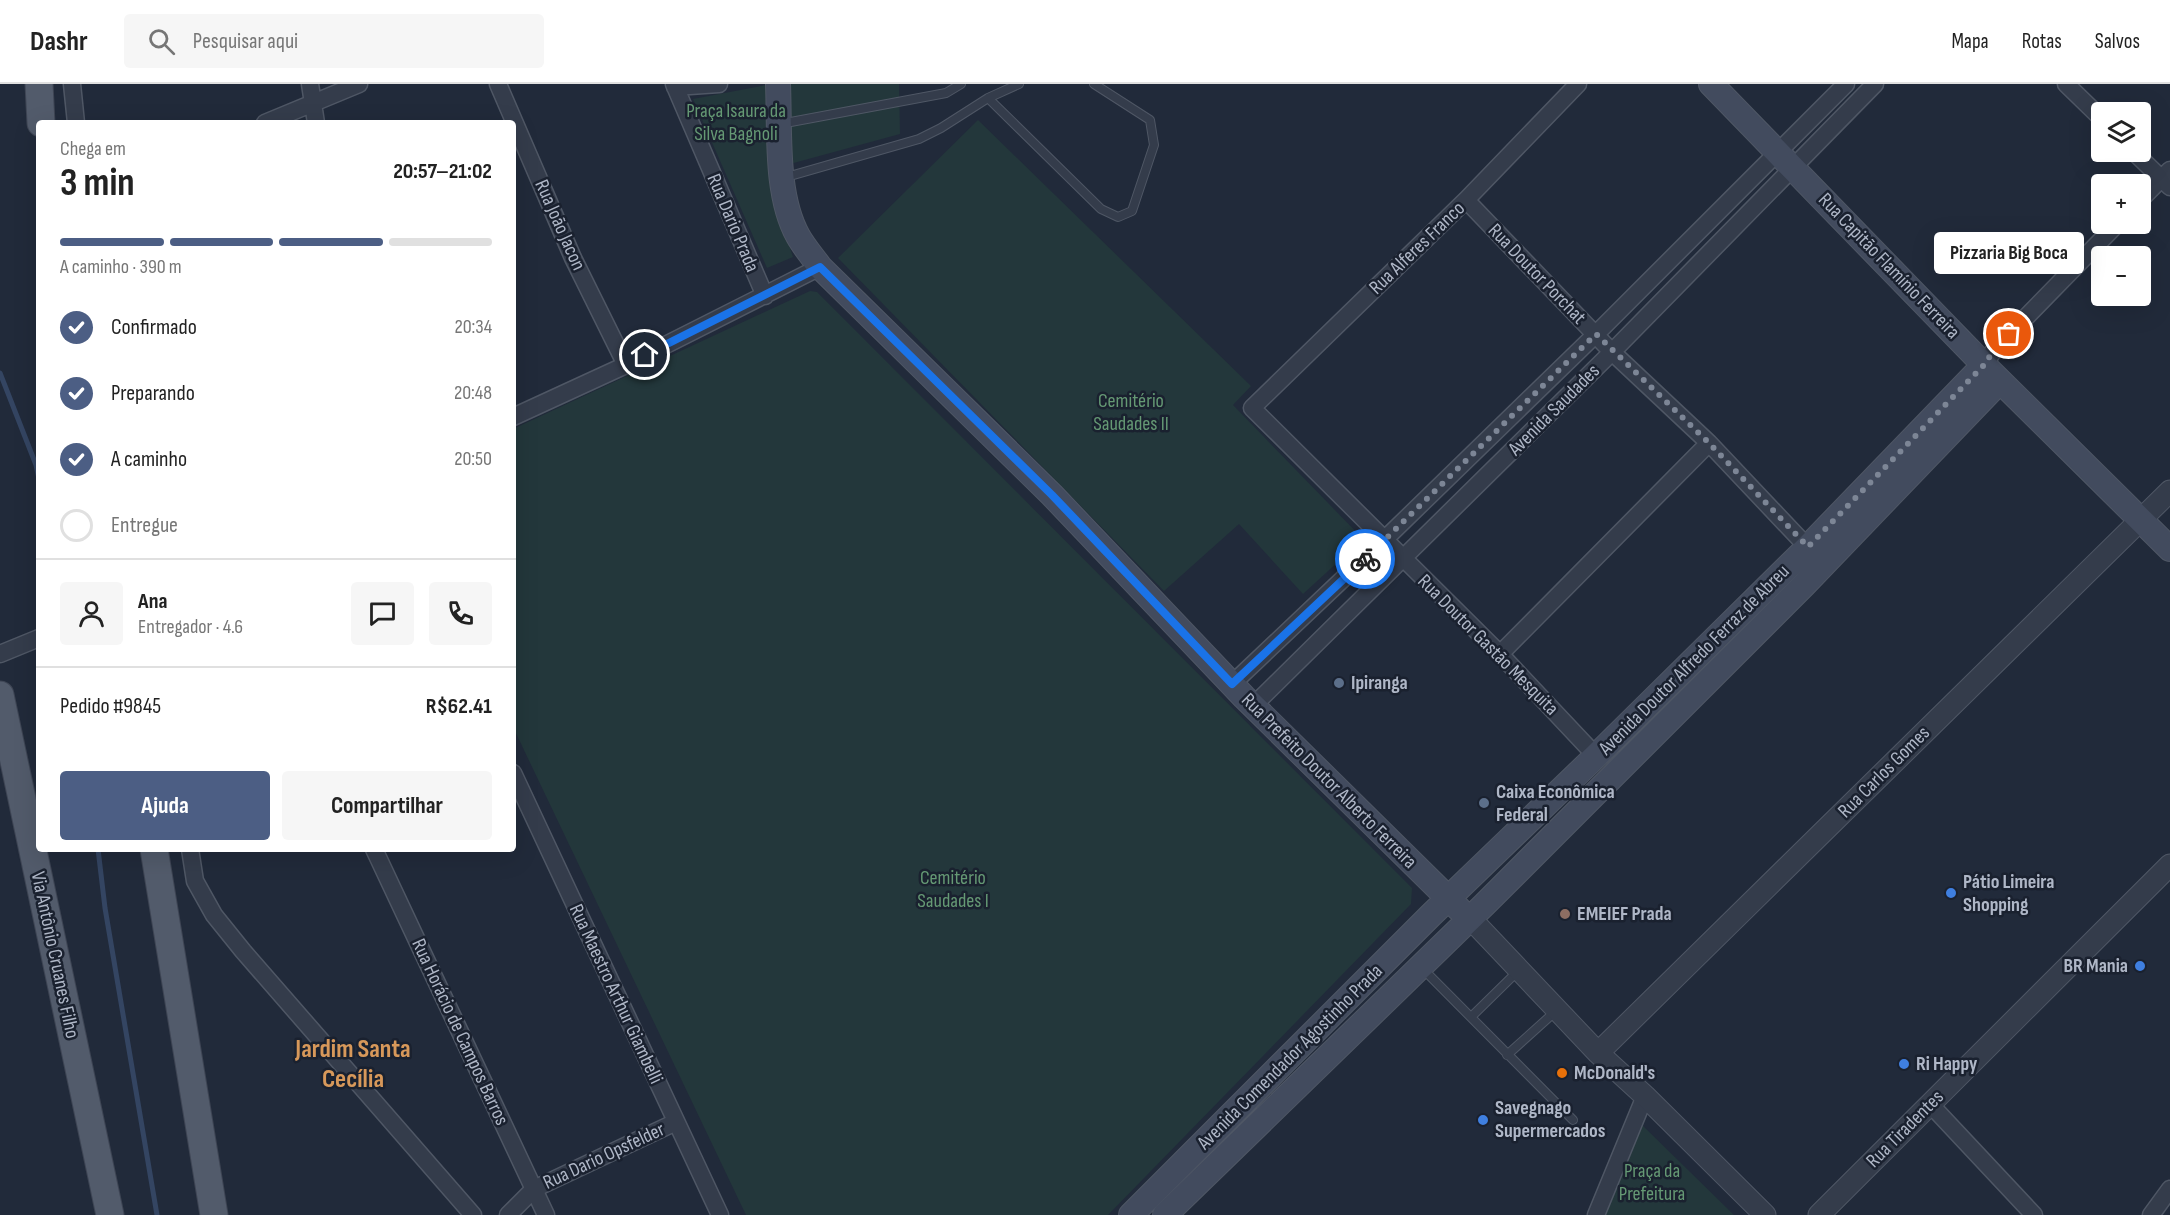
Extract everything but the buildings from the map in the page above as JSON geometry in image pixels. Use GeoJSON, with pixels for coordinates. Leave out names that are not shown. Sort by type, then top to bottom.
{"type":"FeatureCollection","features":[{"type":"Feature","properties":{"kind":"main road"},"geometry":{"type":"LineString","coordinates":[[39,84],[41,120]]}},
{"type":"Feature","properties":{"kind":"main road","name":"Rua Prefeito Doutor Alberto Ferreira"},"geometry":{"type":"LineString","coordinates":[[778,84],[782,178],[786,205],[798,235],[820,267],[1052,495],[1253,706],[1471,919]]}},
{"type":"Feature","properties":{"kind":"main road","name":"Rua Capitão Flamínio Ferreira"},"geometry":{"type":"LineString","coordinates":[[1711,84],[1992,373],[2170,549]]}},
{"type":"Feature","properties":{"kind":"main road","name":"Avenida Doutor Alfredo Ferraz de Abreu"},"geometry":{"type":"LineString","coordinates":[[1449,899],[1808,547],[1992,373]]}},
{"type":"Feature","properties":{"kind":"main road","name":"Avenida Doutor Alfredo Ferraz de Abreu"},"geometry":{"type":"LineString","coordinates":[[1471,919],[1804,585],[1992,373]]}},
{"type":"Feature","properties":{"kind":"main road","name":"Via Antônio Cruanes Filho"},"geometry":{"type":"LineString","coordinates":[[0,695],[110,1215]]}},
{"type":"Feature","properties":{"kind":"main road"},"geometry":{"type":"LineString","coordinates":[[154,852],[214,1215]]}},
{"type":"Feature","properties":{"kind":"main road","name":"Avenida Comendador Agostinho Prada"},"geometry":{"type":"LineString","coordinates":[[1131,1215],[1449,899]]}},
{"type":"Feature","properties":{"kind":"main road","name":"Avenida Comendador Agostinho Prada"},"geometry":{"type":"LineString","coordinates":[[1165,1215],[1471,919]]}},
{"type":"Feature","properties":{"kind":"street"},"geometry":{"type":"LineString","coordinates":[[72,84],[76,120]]}},
{"type":"Feature","properties":{"kind":"street"},"geometry":{"type":"LineString","coordinates":[[310,84],[316,120]]}},
{"type":"Feature","properties":{"kind":"street"},"geometry":{"type":"LineString","coordinates":[[272,120],[359,84]]}},
{"type":"Feature","properties":{"kind":"street","name":"Rua João Jacon"},"geometry":{"type":"LineString","coordinates":[[498,84],[514,120]]}},
{"type":"Feature","properties":{"kind":"street"},"geometry":{"type":"LineString","coordinates":[[674,85],[719,84]]}},
{"type":"Feature","properties":{"kind":"street","name":"Rua Alferes Franco"},"geometry":{"type":"LineString","coordinates":[[1252,408],[1466,200],[1578,84]]}},
{"type":"Feature","properties":{"kind":"street","name":"Avenida Saudades"},"geometry":{"type":"LineString","coordinates":[[1253,706],[1612,352],[1785,160],[1846,84]]}},
{"type":"Feature","properties":{"kind":"street","name":"Avenida Saudades"},"geometry":{"type":"LineString","coordinates":[[1232,684],[1596,334],[1785,160],[1875,84]]}},
{"type":"Feature","properties":{"kind":"street"},"geometry":{"type":"LineString","coordinates":[[2066,84],[2091,108]]}},
{"type":"Feature","properties":{"kind":"street","name":"Rua Dario Prada"},"geometry":{"type":"LineString","coordinates":[[674,85],[765,296]]}},
{"type":"Feature","properties":{"kind":"street","name":"Rua João Jacon"},"geometry":{"type":"LineString","coordinates":[[516,126],[573,258],[626,364]]}},
{"type":"Feature","properties":{"kind":"street"},"geometry":{"type":"LineString","coordinates":[[2147,162],[2167,178],[2151,191]]}},
{"type":"Feature","properties":{"kind":"street","name":"Rua Doutor Porchat"},"geometry":{"type":"LineString","coordinates":[[1466,200],[1612,352],[1709,443],[1808,547]]}},
{"type":"Feature","properties":{"kind":"street"},"geometry":{"type":"LineString","coordinates":[[1992,373],[1994,350],[2107,234]]}},
{"type":"Feature","properties":{"kind":"street"},"geometry":{"type":"LineString","coordinates":[[516,416],[626,364],[820,267]]}},
{"type":"Feature","properties":{"kind":"street","name":"Rua Doutor Gastão Mesquita"},"geometry":{"type":"LineString","coordinates":[[1252,408],[1500,654],[1596,756]]}},
{"type":"Feature","properties":{"kind":"street"},"geometry":{"type":"LineString","coordinates":[[1500,654],[1709,443]]}},
{"type":"Feature","properties":{"kind":"street","name":"Rua Carlos Gomes"},"geometry":{"type":"LineString","coordinates":[[1598,1053],[2170,491]]}},
{"type":"Feature","properties":{"kind":"street"},"geometry":{"type":"LineString","coordinates":[[1804,585],[1815,564],[1814,554],[1808,547]]}},
{"type":"Feature","properties":{"kind":"street"},"geometry":{"type":"LineString","coordinates":[[0,654],[36,639]]}},
{"type":"Feature","properties":{"kind":"street","name":"Rua Maestro Arthur Giambelli"},"geometry":{"type":"LineString","coordinates":[[516,779],[720,1215]]}},
{"type":"Feature","properties":{"kind":"street"},"geometry":{"type":"LineString","coordinates":[[190,852],[195,880],[214,915],[473,1215]]}},
{"type":"Feature","properties":{"kind":"street","name":"Rua Horácio de Campos Barros"},"geometry":{"type":"LineString","coordinates":[[375,852],[546,1215]]}},
{"type":"Feature","properties":{"kind":"street","name":"Rua Tiradentes"},"geometry":{"type":"LineString","coordinates":[[1820,1215],[2170,865]]}},
{"type":"Feature","properties":{"kind":"street","name":"Rua Prefeito Doutor Alberto Ferreira"},"geometry":{"type":"LineString","coordinates":[[1471,919],[1598,1053],[1645,1096],[1765,1215]]}},
{"type":"Feature","properties":{"kind":"street"},"geometry":{"type":"LineString","coordinates":[[1596,1215],[1645,1096]]}},
{"type":"Feature","properties":{"kind":"street"},"geometry":{"type":"LineString","coordinates":[[1930,1104],[2034,1215]]}},
{"type":"Feature","properties":{"kind":"street","name":"Rua Dario Opsfelder"},"geometry":{"type":"LineString","coordinates":[[508,1215],[534,1189],[676,1122]]}},
{"type":"Feature","properties":{"kind":"street"},"geometry":{"type":"LineString","coordinates":[[2151,1215],[2170,1189]]}},
{"type":"Feature","properties":{"kind":"lane"},"geometry":{"type":"LineString","coordinates":[[780,124],[946,93],[961,84]]}},
{"type":"Feature","properties":{"kind":"lane"},"geometry":{"type":"LineString","coordinates":[[782,178],[919,139],[988,98],[1020,84]]}},
{"type":"Feature","properties":{"kind":"lane"},"geometry":{"type":"LineString","coordinates":[[988,98],[1101,209],[1118,217],[1132,211],[1154,145],[1150,120],[1094,84]]}},
{"type":"Feature","properties":{"kind":"lane"},"geometry":{"type":"LineString","coordinates":[[1421,967],[1573,1120]]}},
{"type":"Feature","properties":{"kind":"lane"},"geometry":{"type":"LineString","coordinates":[[1471,1017],[1519,970]]}},
{"type":"Feature","properties":{"kind":"lane"},"geometry":{"type":"LineString","coordinates":[[1507,1055],[1557,1010]]}},
{"type":"Feature","properties":{"kind":"green space"},"geometry":{"type":"Polygon","coordinates":[[[787,84],[899,84],[900,134],[790,164],[787,84]]]}},
{"type":"Feature","properties":{"kind":"green space","name":"Praça Isaura da Silva Bagnoli"},"geometry":{"type":"Polygon","coordinates":[[[766,85],[771,191],[793,257],[767,268],[693,99],[766,85]]]}},
{"type":"Feature","properties":{"kind":"green space","name":"Cemitério Saudades II"},"geometry":{"type":"Polygon","coordinates":[[[978,120],[1251,386],[1233,405],[1363,539],[1303,594],[1239,524],[1164,591],[838,258],[978,120]]]}},
{"type":"Feature","properties":{"kind":"green space","name":"Cemitério Saudades I"},"geometry":{"type":"Polygon","coordinates":[[[810,291],[817,292],[1412,888],[1411,904],[1108,1215],[746,1215],[516,733],[516,428],[810,291]]]}},
{"type":"Feature","properties":{"kind":"green space","name":"Praça da Prefeitura"},"geometry":{"type":"Polygon","coordinates":[[[1640,1123],[1734,1215],[1601,1215],[1640,1123]]]}},
{"type":"Feature","properties":{"kind":"waterway"},"geometry":{"type":"LineString","coordinates":[[0,373],[36,465]]}},
{"type":"Feature","properties":{"kind":"waterway"},"geometry":{"type":"LineString","coordinates":[[98,852],[105,908],[157,1215]]}},
{"type":"Feature","properties":{"kind":"way so far"},"geometry":{"type":"LineString","coordinates":[[1365,559],[1596,334],[1612,352],[1709,443],[1808,547],[1984,365],[2009,334]]}},
{"type":"Feature","properties":{"kind":"place","name":"Pizzaria Big Boca"},"geometry":{"type":"Point","coordinates":[2009,334]}},
{"type":"Feature","properties":{"kind":"place","name":"Ipiranga"},"geometry":{"type":"Point","coordinates":[1339,683]}},
{"type":"Feature","properties":{"kind":"place","name":"Caixa Econômica Federal"},"geometry":{"type":"Point","coordinates":[1484,803]}},
{"type":"Feature","properties":{"kind":"place","name":"Pátio Limeira Shopping"},"geometry":{"type":"Point","coordinates":[1951,893]}},
{"type":"Feature","properties":{"kind":"place","name":"EMEIEF Prada"},"geometry":{"type":"Point","coordinates":[1565,914]}},
{"type":"Feature","properties":{"kind":"place","name":"BR Mania"},"geometry":{"type":"Point","coordinates":[2140,966]}},
{"type":"Feature","properties":{"kind":"place","name":"Ri Happy"},"geometry":{"type":"Point","coordinates":[1904,1064]}},
{"type":"Feature","properties":{"kind":"place","name":"McDonald's"},"geometry":{"type":"Point","coordinates":[1562,1073]}},
{"type":"Feature","properties":{"kind":"place","name":"Savegnago Supermercados"},"geometry":{"type":"Point","coordinates":[1483,1120]}},
{"type":"Feature","properties":{"kind":"district","name":"Jardim Santa Cecília"},"geometry":{"type":"Point","coordinates":[353,1064]}},
{"type":"Feature","properties":{"kind":"route"},"geometry":{"type":"LineString","coordinates":[[645,355],[820,267],[1052,495],[1232,684],[1365,559]]}}]}
